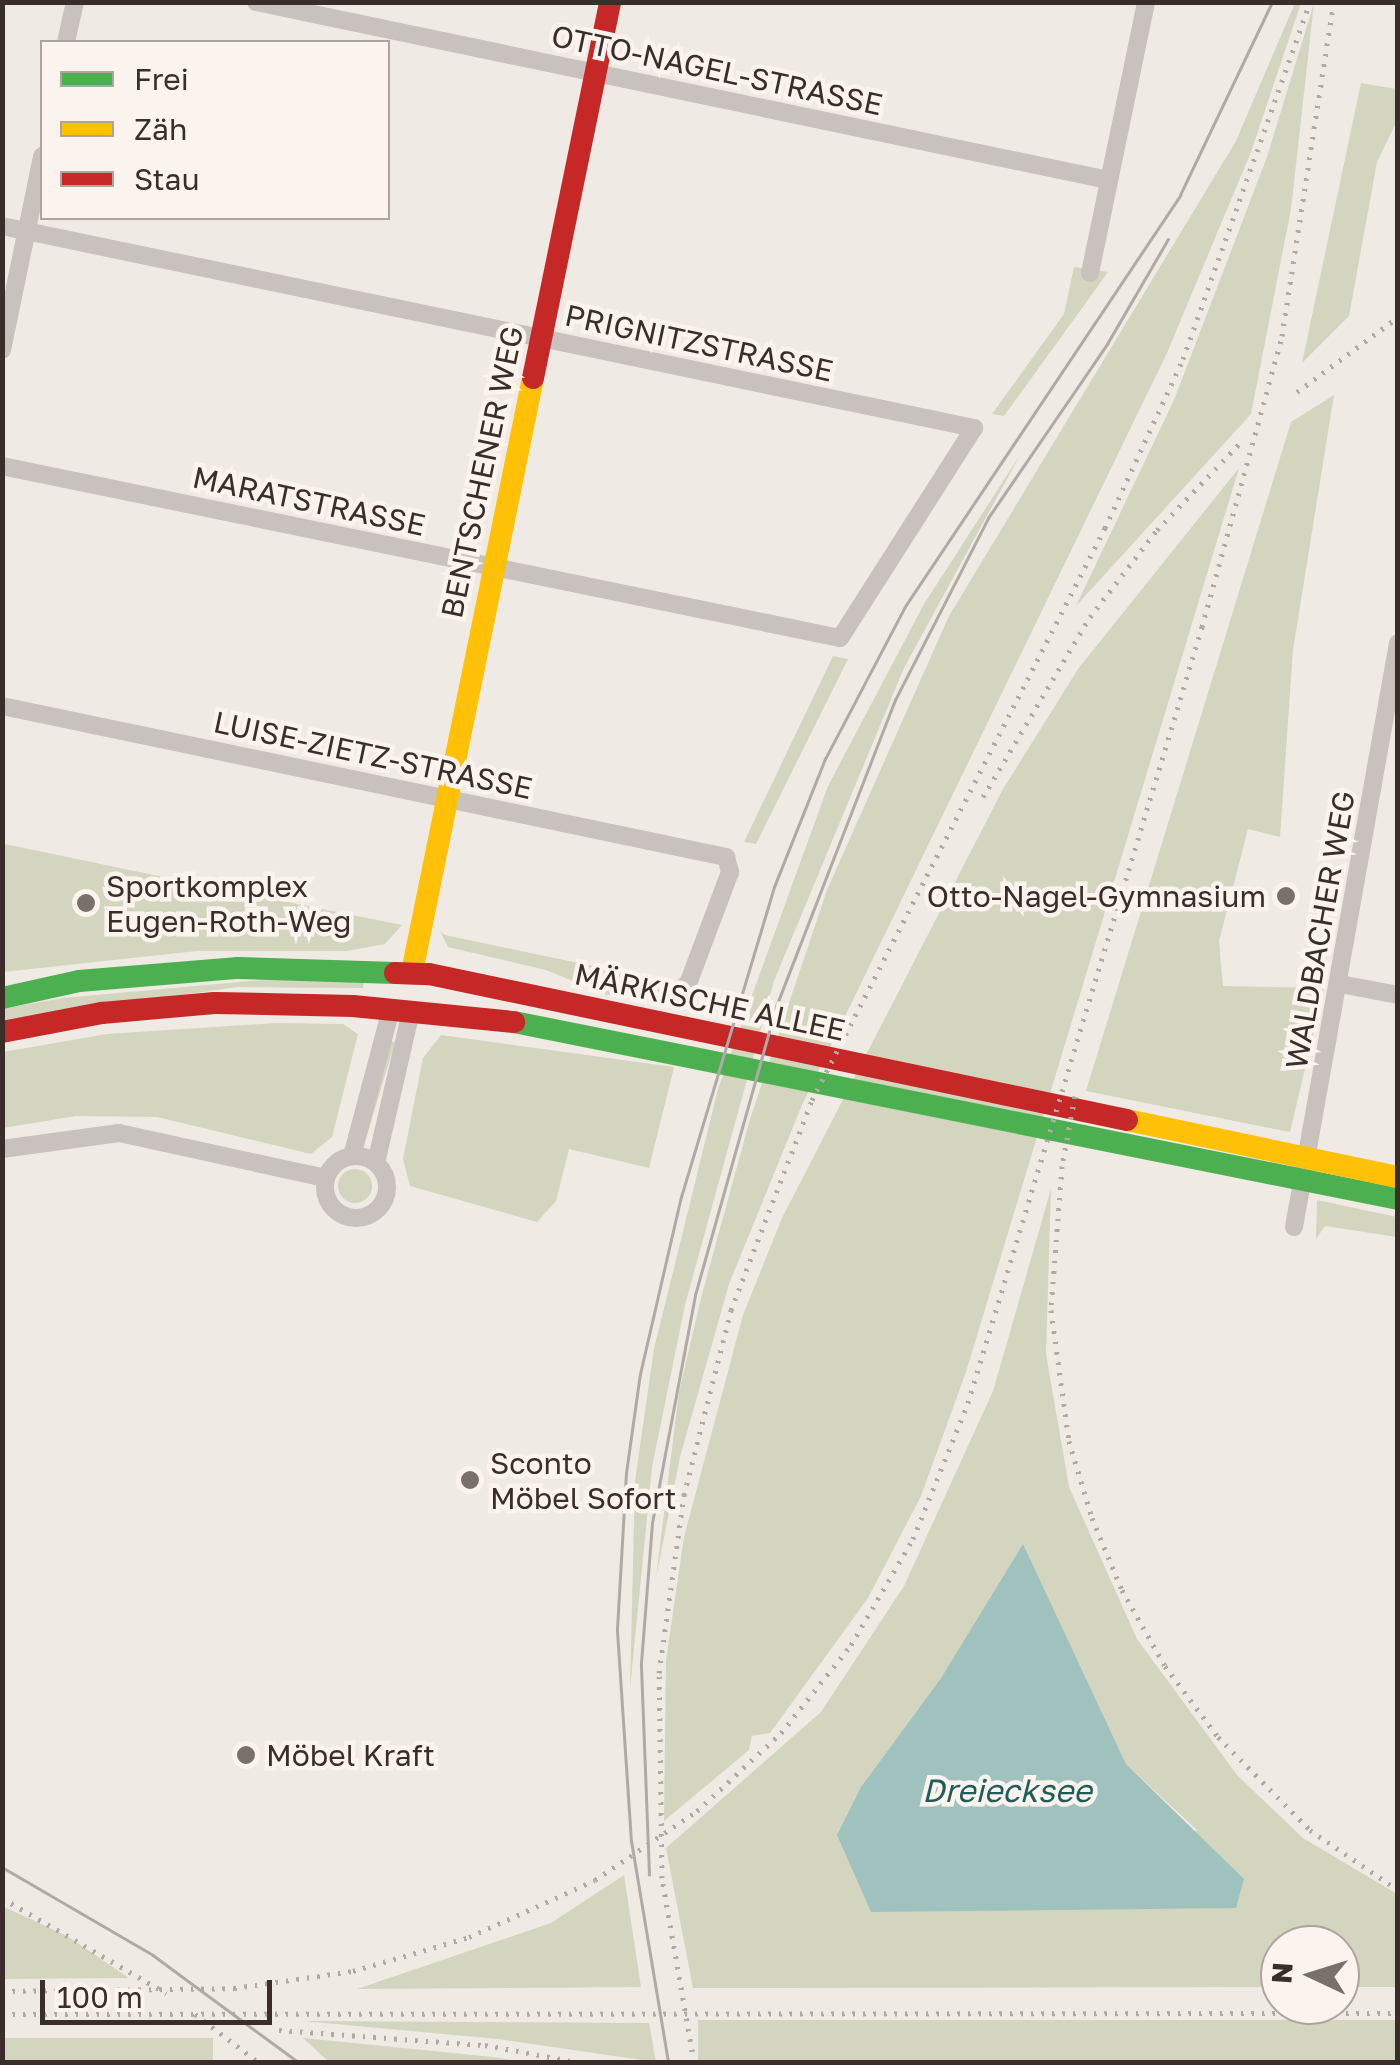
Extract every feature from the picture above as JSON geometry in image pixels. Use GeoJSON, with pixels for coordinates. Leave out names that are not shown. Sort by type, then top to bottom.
{"type":"FeatureCollection","features":[{"type":"Feature","properties":{"kind":"main road","name":"BENTSCHENER WEG"},"geometry":{"type":"LineString","coordinates":[[401,1010],[610,2]]}},
{"type":"Feature","properties":{"kind":"main road","name":"MÄRKISCHE ALLEE"},"geometry":{"type":"LineString","coordinates":[[2,998],[79,981],[205,970],[409,966],[626,1029],[1284,1164],[1398,1199]]}},
{"type":"Feature","properties":{"kind":"main road","name":"MÄRKISCHE ALLEE"},"geometry":{"type":"LineString","coordinates":[[2,1032],[102,1013],[215,1003],[401,1010],[626,1029]]}},
{"type":"Feature","properties":{"kind":"main road","name":"MÄRKISCHE ALLEE"},"geometry":{"type":"LineString","coordinates":[[1323,1173],[1398,1177]]}},
{"type":"Feature","properties":{"kind":"street"},"geometry":{"type":"LineString","coordinates":[[66,40],[75,2]]}},
{"type":"Feature","properties":{"kind":"street","name":"OTTO-NAGEL-STRASSE"},"geometry":{"type":"LineString","coordinates":[[256,2],[1108,180]]}},
{"type":"Feature","properties":{"kind":"street"},"geometry":{"type":"LineString","coordinates":[[1090,273],[1146,2]]}},
{"type":"Feature","properties":{"kind":"street"},"geometry":{"type":"LineString","coordinates":[[2,350],[40,166]]}},
{"type":"Feature","properties":{"kind":"street","name":"PRIGNITZSTRASSE"},"geometry":{"type":"LineString","coordinates":[[2,226],[974,428],[840,638]]}},
{"type":"Feature","properties":{"kind":"street","name":"MARATSTRASSE"},"geometry":{"type":"LineString","coordinates":[[2,466],[840,638]]}},
{"type":"Feature","properties":{"kind":"street","name":"WALDBACHER WEG"},"geometry":{"type":"LineString","coordinates":[[1294,1227],[1340,984],[1397,644]]}},
{"type":"Feature","properties":{"kind":"street","name":"LUISE-ZIETZ-STRASSE"},"geometry":{"type":"LineString","coordinates":[[2,706],[731,861],[688,984],[672,994]]}},
{"type":"Feature","properties":{"kind":"street"},"geometry":{"type":"LineString","coordinates":[[1340,984],[1398,995]]}},
{"type":"Feature","properties":{"kind":"street"},"geometry":{"type":"LineString","coordinates":[[326,1178],[352,1156],[401,1010]]}},
{"type":"Feature","properties":{"kind":"street"},"geometry":{"type":"LineString","coordinates":[[326,1178],[329,1203],[362,1218],[382,1204],[386,1192],[376,1163],[401,1010]]}},
{"type":"Feature","properties":{"kind":"street"},"geometry":{"type":"LineString","coordinates":[[2,1149],[119,1133],[326,1178]]}},
{"type":"Feature","properties":{"kind":"street"},"geometry":{"type":"LineString","coordinates":[[352,1156],[376,1163]]}},
{"type":"Feature","properties":{"kind":"green space"},"geometry":{"type":"Polygon","coordinates":[[[1295,3],[1301,3],[1251,152],[1167,353],[802,1105],[729,1284],[680,1457],[656,1578],[679,1392],[701,1298],[750,1119],[827,890],[949,616],[1236,141],[1295,3]]]}},
{"type":"Feature","properties":{"kind":"green space"},"geometry":{"type":"Polygon","coordinates":[[[1314,3],[1291,209],[1251,414],[1076,606],[1174,400],[1267,157],[1314,3]]]}},
{"type":"Feature","properties":{"kind":"green space"},"geometry":{"type":"Polygon","coordinates":[[[1361,83],[1397,89],[1397,121],[1377,162],[1349,316],[1302,363],[1361,83]]]}},
{"type":"Feature","properties":{"kind":"green space"},"geometry":{"type":"Polygon","coordinates":[[[1074,267],[1108,272],[1004,416],[992,414],[1064,314],[1074,267]]]}},
{"type":"Feature","properties":{"kind":"green space"},"geometry":{"type":"Polygon","coordinates":[[[1334,395],[1293,650],[1280,837],[1248,829],[1219,941],[1223,986],[1324,988],[1290,1132],[1086,1091],[1291,422],[1334,395]]]}},
{"type":"Feature","properties":{"kind":"green space"},"geometry":{"type":"Polygon","coordinates":[[[1020,455],[904,668],[774,981],[685,1305],[652,1467],[630,1689],[635,1481],[654,1349],[718,1089],[828,786],[924,604],[1020,455]]]}},
{"type":"Feature","properties":{"kind":"green space"},"geometry":{"type":"Polygon","coordinates":[[[1239,468],[966,1372],[921,1496],[868,1598],[770,1733],[752,1736],[749,1750],[664,1821],[666,1660],[684,1537],[743,1315],[782,1218],[1003,789],[1078,669],[1239,468]]]}},
{"type":"Feature","properties":{"kind":"green space"},"geometry":{"type":"Polygon","coordinates":[[[833,656],[848,659],[756,844],[744,842],[833,656]]]}},
{"type":"Feature","properties":{"kind":"green space"},"geometry":{"type":"Polygon","coordinates":[[[5,844],[402,925],[385,944],[347,951],[197,951],[3,972],[5,844]]]}},
{"type":"Feature","properties":{"kind":"green space"},"geometry":{"type":"Polygon","coordinates":[[[440,931],[683,985],[644,996],[607,995],[546,970],[448,947],[440,931]]]}},
{"type":"Feature","properties":{"kind":"green space"},"geometry":{"type":"Polygon","coordinates":[[[262,980],[364,981],[363,988],[237,987],[3,1021],[2,1009],[63,998],[262,980]]]}},
{"type":"Feature","properties":{"kind":"green space"},"geometry":{"type":"Polygon","coordinates":[[[276,1023],[343,1024],[358,1034],[332,1137],[311,1154],[157,1117],[76,1116],[3,1128],[3,1052],[107,1034],[276,1023]]]}},
{"type":"Feature","properties":{"kind":"green space"},"geometry":{"type":"Polygon","coordinates":[[[441,1035],[674,1067],[649,1168],[569,1149],[556,1201],[537,1222],[410,1186],[403,1159],[423,1058],[441,1035]]]}},
{"type":"Feature","properties":{"kind":"green space"},"geometry":{"type":"Polygon","coordinates":[[[387,1041],[395,1042],[364,1145],[362,1143],[387,1041]]]}},
{"type":"Feature","properties":{"kind":"green space"},"geometry":{"type":"Polygon","coordinates":[[[355,1169],[367,1174],[372,1186],[367,1198],[355,1203],[343,1198],[338,1186],[343,1174],[355,1169]]]}},
{"type":"Feature","properties":{"kind":"green space"},"geometry":{"type":"Polygon","coordinates":[[[1051,1189],[1046,1354],[1069,1487],[1137,1639],[1237,1775],[1303,1838],[1397,1894],[1397,1987],[1360,1987],[1360,1925],[1260,1925],[1260,1987],[693,1988],[666,1848],[821,1712],[904,1586],[993,1391],[1051,1189]],[[1023,1545],[941,1678],[861,1787],[1198,1831],[1126,1764],[1023,1545]]]}},
{"type":"Feature","properties":{"kind":"green space"},"geometry":{"type":"Polygon","coordinates":[[[1317,1200],[1397,1217],[1397,1237],[1325,1226],[1316,1239],[1317,1200]]]}},
{"type":"Feature","properties":{"kind":"green space"},"geometry":{"type":"Polygon","coordinates":[[[624,1875],[641,1987],[357,1989],[551,1923],[624,1875]]]}},
{"type":"Feature","properties":{"kind":"green space"},"geometry":{"type":"Polygon","coordinates":[[[2,1906],[67,1936],[129,1978],[3,1979],[2,1906]]]}},
{"type":"Feature","properties":{"kind":"green space"},"geometry":{"type":"Polygon","coordinates":[[[698,2020],[1260,2020],[1260,2025],[1360,2025],[1360,2020],[1397,2020],[1397,2062],[698,2062],[698,2020]]]}},
{"type":"Feature","properties":{"kind":"green space"},"geometry":{"type":"Polygon","coordinates":[[[303,2021],[649,2023],[656,2062],[498,2039],[303,2021]]]}},
{"type":"Feature","properties":{"kind":"green space"},"geometry":{"type":"Polygon","coordinates":[[[3,2038],[213,2038],[213,2062],[3,2062],[3,2038]]]}},
{"type":"Feature","properties":{"kind":"green space"},"geometry":{"type":"Polygon","coordinates":[[[303,2038],[493,2057],[525,2062],[329,2062],[303,2038]]]}},
{"type":"Feature","properties":{"kind":"water","name":"Dreiecksee"},"geometry":{"type":"Polygon","coordinates":[[[1023,1544],[1126,1764],[1244,1879],[1236,1908],[871,1912],[837,1835],[861,1787],[941,1678],[1023,1544]]]}},
{"type":"Feature","properties":{"kind":"tram line"},"geometry":{"type":"LineString","coordinates":[[668,2062],[631,1842],[617,1629],[626,1473],[640,1374],[681,1197],[774,887],[825,759],[906,605],[1180,195],[1272,2]]}},
{"type":"Feature","properties":{"kind":"tram line"},"geometry":{"type":"LineString","coordinates":[[649,1875],[641,1663],[652,1523],[695,1295],[777,1004],[895,700],[988,518],[1107,344],[1168,239]]}},
{"type":"Feature","properties":{"kind":"tram line"},"geometry":{"type":"LineString","coordinates":[[2,1867],[153,1955],[298,2062]]}},
{"type":"Feature","properties":{"kind":"railway"},"geometry":{"type":"LineString","coordinates":[[694,2062],[662,1878],[659,1673],[684,1495],[731,1310],[812,1100],[1105,528],[1183,359],[1310,2]]}},
{"type":"Feature","properties":{"kind":"railway"},"geometry":{"type":"LineString","coordinates":[[2,1991],[234,1988],[353,1971],[469,1937],[595,1880],[697,1811],[781,1733],[851,1645],[913,1539],[968,1403],[1202,627],[1282,336],[1334,2]]}},
{"type":"Feature","properties":{"kind":"railway"},"geometry":{"type":"LineString","coordinates":[[1297,392],[1398,317]]}},
{"type":"Feature","properties":{"kind":"railway"},"geometry":{"type":"LineString","coordinates":[[983,797],[1090,617],[1157,530],[1241,442]]}},
{"type":"Feature","properties":{"kind":"railway"},"geometry":{"type":"LineString","coordinates":[[1075,1096],[1062,1166],[1051,1310],[1069,1441],[1092,1518],[1122,1590],[1165,1666],[1218,1737],[1310,1830],[1398,1890]]}},
{"type":"Feature","properties":{"kind":"railway"},"geometry":{"type":"LineString","coordinates":[[2,1898],[166,1993]]}},
{"type":"Feature","properties":{"kind":"railway"},"geometry":{"type":"LineString","coordinates":[[2,2014],[1398,2013]]}},
{"type":"Feature","properties":{"kind":"railway"},"geometry":{"type":"LineString","coordinates":[[195,2014],[258,2062]]}},
{"type":"Feature","properties":{"kind":"railway"},"geometry":{"type":"LineString","coordinates":[[279,2030],[485,2045],[577,2062]]}},
{"type":"Feature","properties":{"kind":"traffic: fast"},"geometry":{"type":"LineString","coordinates":[[2,998],[79,981],[238,968],[395,973]]}},
{"type":"Feature","properties":{"kind":"traffic: fast"},"geometry":{"type":"LineString","coordinates":[[514,1022],[1398,1199]]}},
{"type":"Feature","properties":{"kind":"traffic: slow"},"geometry":{"type":"LineString","coordinates":[[412,972],[533,378]]}},
{"type":"Feature","properties":{"kind":"traffic: slow"},"geometry":{"type":"LineString","coordinates":[[1127,1120],[1398,1177]]}},
{"type":"Feature","properties":{"kind":"traffic: jam"},"geometry":{"type":"LineString","coordinates":[[533,378],[610,2]]}},
{"type":"Feature","properties":{"kind":"traffic: jam"},"geometry":{"type":"LineString","coordinates":[[395,973],[429,974],[1127,1120]]}},
{"type":"Feature","properties":{"kind":"traffic: jam"},"geometry":{"type":"LineString","coordinates":[[2,1032],[102,1013],[215,1003],[353,1006],[514,1022]]}},
{"type":"Feature","properties":{"kind":"place","name":"Otto-Nagel-Gymnasium"},"geometry":{"type":"Point","coordinates":[1286,896]}},
{"type":"Feature","properties":{"kind":"place","name":"Sportkomplex Eugen-Roth-Weg"},"geometry":{"type":"Point","coordinates":[86,903]}},
{"type":"Feature","properties":{"kind":"place","name":"Sconto Möbel Sofort"},"geometry":{"type":"Point","coordinates":[470,1480]}},
{"type":"Feature","properties":{"kind":"place","name":"Möbel Kraft"},"geometry":{"type":"Point","coordinates":[246,1755]}}]}
